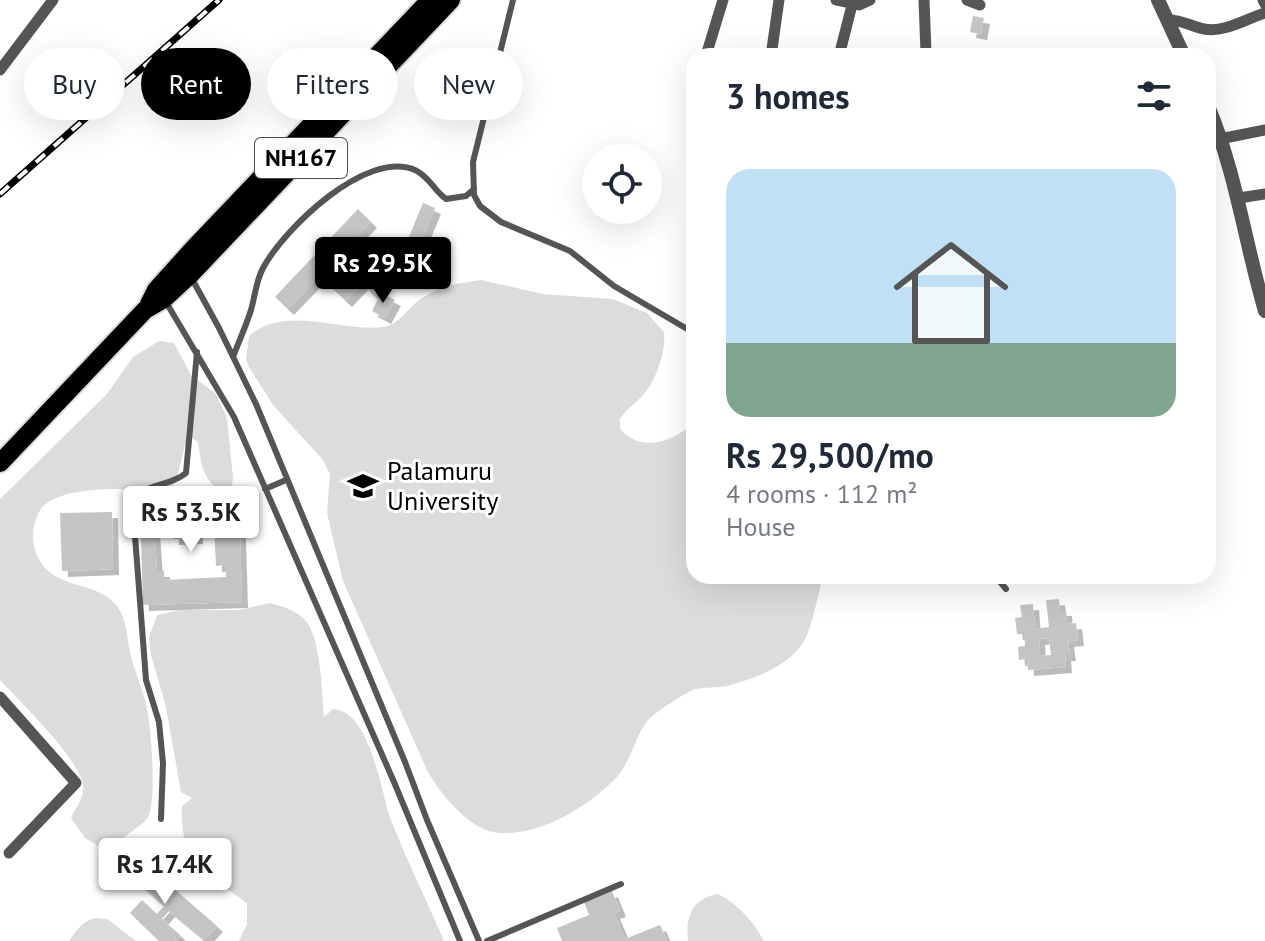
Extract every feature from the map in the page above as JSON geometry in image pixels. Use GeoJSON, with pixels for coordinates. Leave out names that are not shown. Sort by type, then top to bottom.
{"type":"FeatureCollection","features":[{"type":"Feature","properties":{"kind":"highway","name":"NH167"},"geometry":{"type":"LineString","coordinates":[[184,270],[430,0]]}},
{"type":"Feature","properties":{"kind":"highway","name":"NH167"},"geometry":{"type":"LineString","coordinates":[[0,463],[160,294],[451,0]]}},
{"type":"Feature","properties":{"kind":"street"},"geometry":{"type":"LineString","coordinates":[[0,70],[53,0]]}},
{"type":"Feature","properties":{"kind":"street"},"geometry":{"type":"LineString","coordinates":[[708,48],[723,0]]}},
{"type":"Feature","properties":{"kind":"street"},"geometry":{"type":"LineString","coordinates":[[772,48],[779,0]]}},
{"type":"Feature","properties":{"kind":"street"},"geometry":{"type":"LineString","coordinates":[[836,0],[852,5],[870,0]]}},
{"type":"Feature","properties":{"kind":"street"},"geometry":{"type":"LineString","coordinates":[[924,0],[926,48]]}},
{"type":"Feature","properties":{"kind":"street"},"geometry":{"type":"LineString","coordinates":[[967,0],[980,5]]}},
{"type":"Feature","properties":{"kind":"street"},"geometry":{"type":"LineString","coordinates":[[1158,0],[1180,48]]}},
{"type":"Feature","properties":{"kind":"street"},"geometry":{"type":"LineString","coordinates":[[841,48],[852,5]]}},
{"type":"Feature","properties":{"kind":"street"},"geometry":{"type":"LineString","coordinates":[[1166,20],[1205,29],[1221,29],[1265,13]]}},
{"type":"Feature","properties":{"kind":"street"},"geometry":{"type":"LineString","coordinates":[[1216,128],[1258,263],[1265,311]]}},
{"type":"Feature","properties":{"kind":"street"},"geometry":{"type":"LineString","coordinates":[[1220,139],[1265,130]]}},
{"type":"Feature","properties":{"kind":"street"},"geometry":{"type":"LineString","coordinates":[[1239,198],[1265,194]]}},
{"type":"Feature","properties":{"kind":"street"},"geometry":{"type":"LineString","coordinates":[[0,697],[76,783],[9,853]]}},
{"type":"Feature","properties":{"kind":"lane"},"geometry":{"type":"LineString","coordinates":[[513,0],[473,162],[474,189],[480,206],[501,222],[570,251],[614,286],[686,328]]}},
{"type":"Feature","properties":{"kind":"lane"},"geometry":{"type":"LineString","coordinates":[[233,357],[260,274],[272,254],[292,230],[344,184],[363,174],[412,168],[446,199],[466,196],[474,189]]}},
{"type":"Feature","properties":{"kind":"lane"},"geometry":{"type":"LineString","coordinates":[[184,270],[256,404],[479,941]]}},
{"type":"Feature","properties":{"kind":"lane"},"geometry":{"type":"LineString","coordinates":[[160,294],[234,417],[460,941]]}},
{"type":"Feature","properties":{"kind":"lane"},"geometry":{"type":"LineString","coordinates":[[161,819],[163,763],[159,722],[146,680],[133,510],[134,499],[140,491],[173,482],[186,473],[197,352]]}},
{"type":"Feature","properties":{"kind":"lane"},"geometry":{"type":"LineString","coordinates":[[265,489],[286,480]]}},
{"type":"Feature","properties":{"kind":"lane"},"geometry":{"type":"LineString","coordinates":[[1002,584],[1006,589]]}},
{"type":"Feature","properties":{"kind":"lane"},"geometry":{"type":"LineString","coordinates":[[487,941],[621,884]]}},
{"type":"Feature","properties":{"kind":"shaded area"},"geometry":{"type":"Polygon","coordinates":[[[481,280],[543,294],[613,299],[647,313],[664,332],[662,357],[648,389],[620,419],[620,428],[637,441],[647,443],[668,439],[686,428],[686,584],[821,584],[807,635],[784,662],[750,679],[686,693],[650,718],[622,770],[606,788],[563,817],[515,833],[488,831],[467,819],[448,800],[427,770],[343,581],[327,513],[330,474],[323,460],[273,405],[246,359],[249,336],[264,327],[296,320],[366,328],[389,326],[429,294],[481,280]]]}},
{"type":"Feature","properties":{"kind":"shaded area"},"geometry":{"type":"Polygon","coordinates":[[[159,341],[174,343],[191,375],[216,394],[227,418],[233,478],[231,490],[218,489],[208,479],[198,442],[192,438],[185,445],[176,482],[172,486],[157,490],[83,491],[56,498],[39,512],[33,531],[35,550],[44,567],[61,579],[100,593],[119,609],[147,708],[152,763],[151,808],[145,821],[105,850],[85,838],[71,818],[83,789],[74,764],[0,680],[0,499],[107,394],[133,357],[159,341]]]}},
{"type":"Feature","properties":{"kind":"shaded area"},"geometry":{"type":"Polygon","coordinates":[[[270,603],[297,613],[310,627],[320,665],[324,717],[333,709],[346,713],[365,738],[391,820],[444,941],[239,941],[247,924],[247,903],[209,874],[191,853],[185,840],[182,806],[192,798],[181,792],[166,707],[149,637],[157,615],[180,610],[239,610],[270,603]]]}},
{"type":"Feature","properties":{"kind":"shaded area"},"geometry":{"type":"Polygon","coordinates":[[[718,894],[745,914],[764,941],[688,941],[692,910],[702,900],[718,894]]]}},
{"type":"Feature","properties":{"kind":"shaded area"},"geometry":{"type":"Polygon","coordinates":[[[96,918],[107,919],[136,941],[69,941],[84,923],[96,918]]]}},
{"type":"Feature","properties":{"kind":"building"},"geometry":{"type":"Polygon","coordinates":[[[973,16],[984,18],[981,34],[970,32],[973,16]]]}},
{"type":"Feature","properties":{"kind":"building"},"geometry":{"type":"Polygon","coordinates":[[[423,203],[435,208],[418,249],[406,244],[423,203]]]}},
{"type":"Feature","properties":{"kind":"building"},"geometry":{"type":"Polygon","coordinates":[[[358,209],[371,222],[339,255],[346,263],[364,244],[383,262],[346,301],[327,283],[342,268],[334,261],[288,309],[275,297],[358,209]]]}},
{"type":"Feature","properties":{"kind":"building"},"geometry":{"type":"Polygon","coordinates":[[[391,258],[400,266],[374,295],[365,287],[391,258]]]}},
{"type":"Feature","properties":{"kind":"building"},"geometry":{"type":"Polygon","coordinates":[[[381,293],[395,300],[385,318],[372,311],[381,293]]]}},
{"type":"Feature","properties":{"kind":"building"},"geometry":{"type":"Polygon","coordinates":[[[239,502],[242,602],[143,605],[140,505],[239,502]],[[214,526],[197,527],[197,538],[173,539],[173,527],[154,528],[157,571],[164,571],[164,580],[226,577],[226,565],[216,566],[214,526]]]}},
{"type":"Feature","properties":{"kind":"building"},"geometry":{"type":"Polygon","coordinates":[[[112,512],[113,569],[62,571],[60,513],[112,512]]]}},
{"type":"Feature","properties":{"kind":"building"},"geometry":{"type":"Polygon","coordinates":[[[1059,599],[1060,610],[1066,610],[1067,624],[1076,623],[1078,640],[1068,641],[1070,655],[1065,655],[1066,667],[1028,670],[1027,659],[1019,660],[1018,647],[1025,646],[1024,634],[1017,634],[1015,618],[1022,617],[1020,605],[1033,604],[1035,629],[1049,627],[1046,600],[1059,599]],[[1049,638],[1039,639],[1040,656],[1051,655],[1049,638]]]}},
{"type":"Feature","properties":{"kind":"building"},"geometry":{"type":"Polygon","coordinates":[[[136,856],[217,926],[204,940],[169,911],[162,919],[180,935],[175,941],[159,941],[130,913],[142,900],[157,914],[164,906],[123,870],[136,856]]]}},
{"type":"Feature","properties":{"kind":"building"},"geometry":{"type":"Polygon","coordinates":[[[612,891],[620,911],[614,913],[625,939],[660,925],[667,941],[562,941],[557,928],[589,915],[584,902],[612,891]]]}},
{"type":"Feature","properties":{"kind":"railway"},"geometry":{"type":"LineString","coordinates":[[0,194],[219,0]]}},
{"type":"Feature","properties":{"kind":"place","name":"Palamuru University"},"geometry":{"type":"Point","coordinates":[363,486]}}]}
